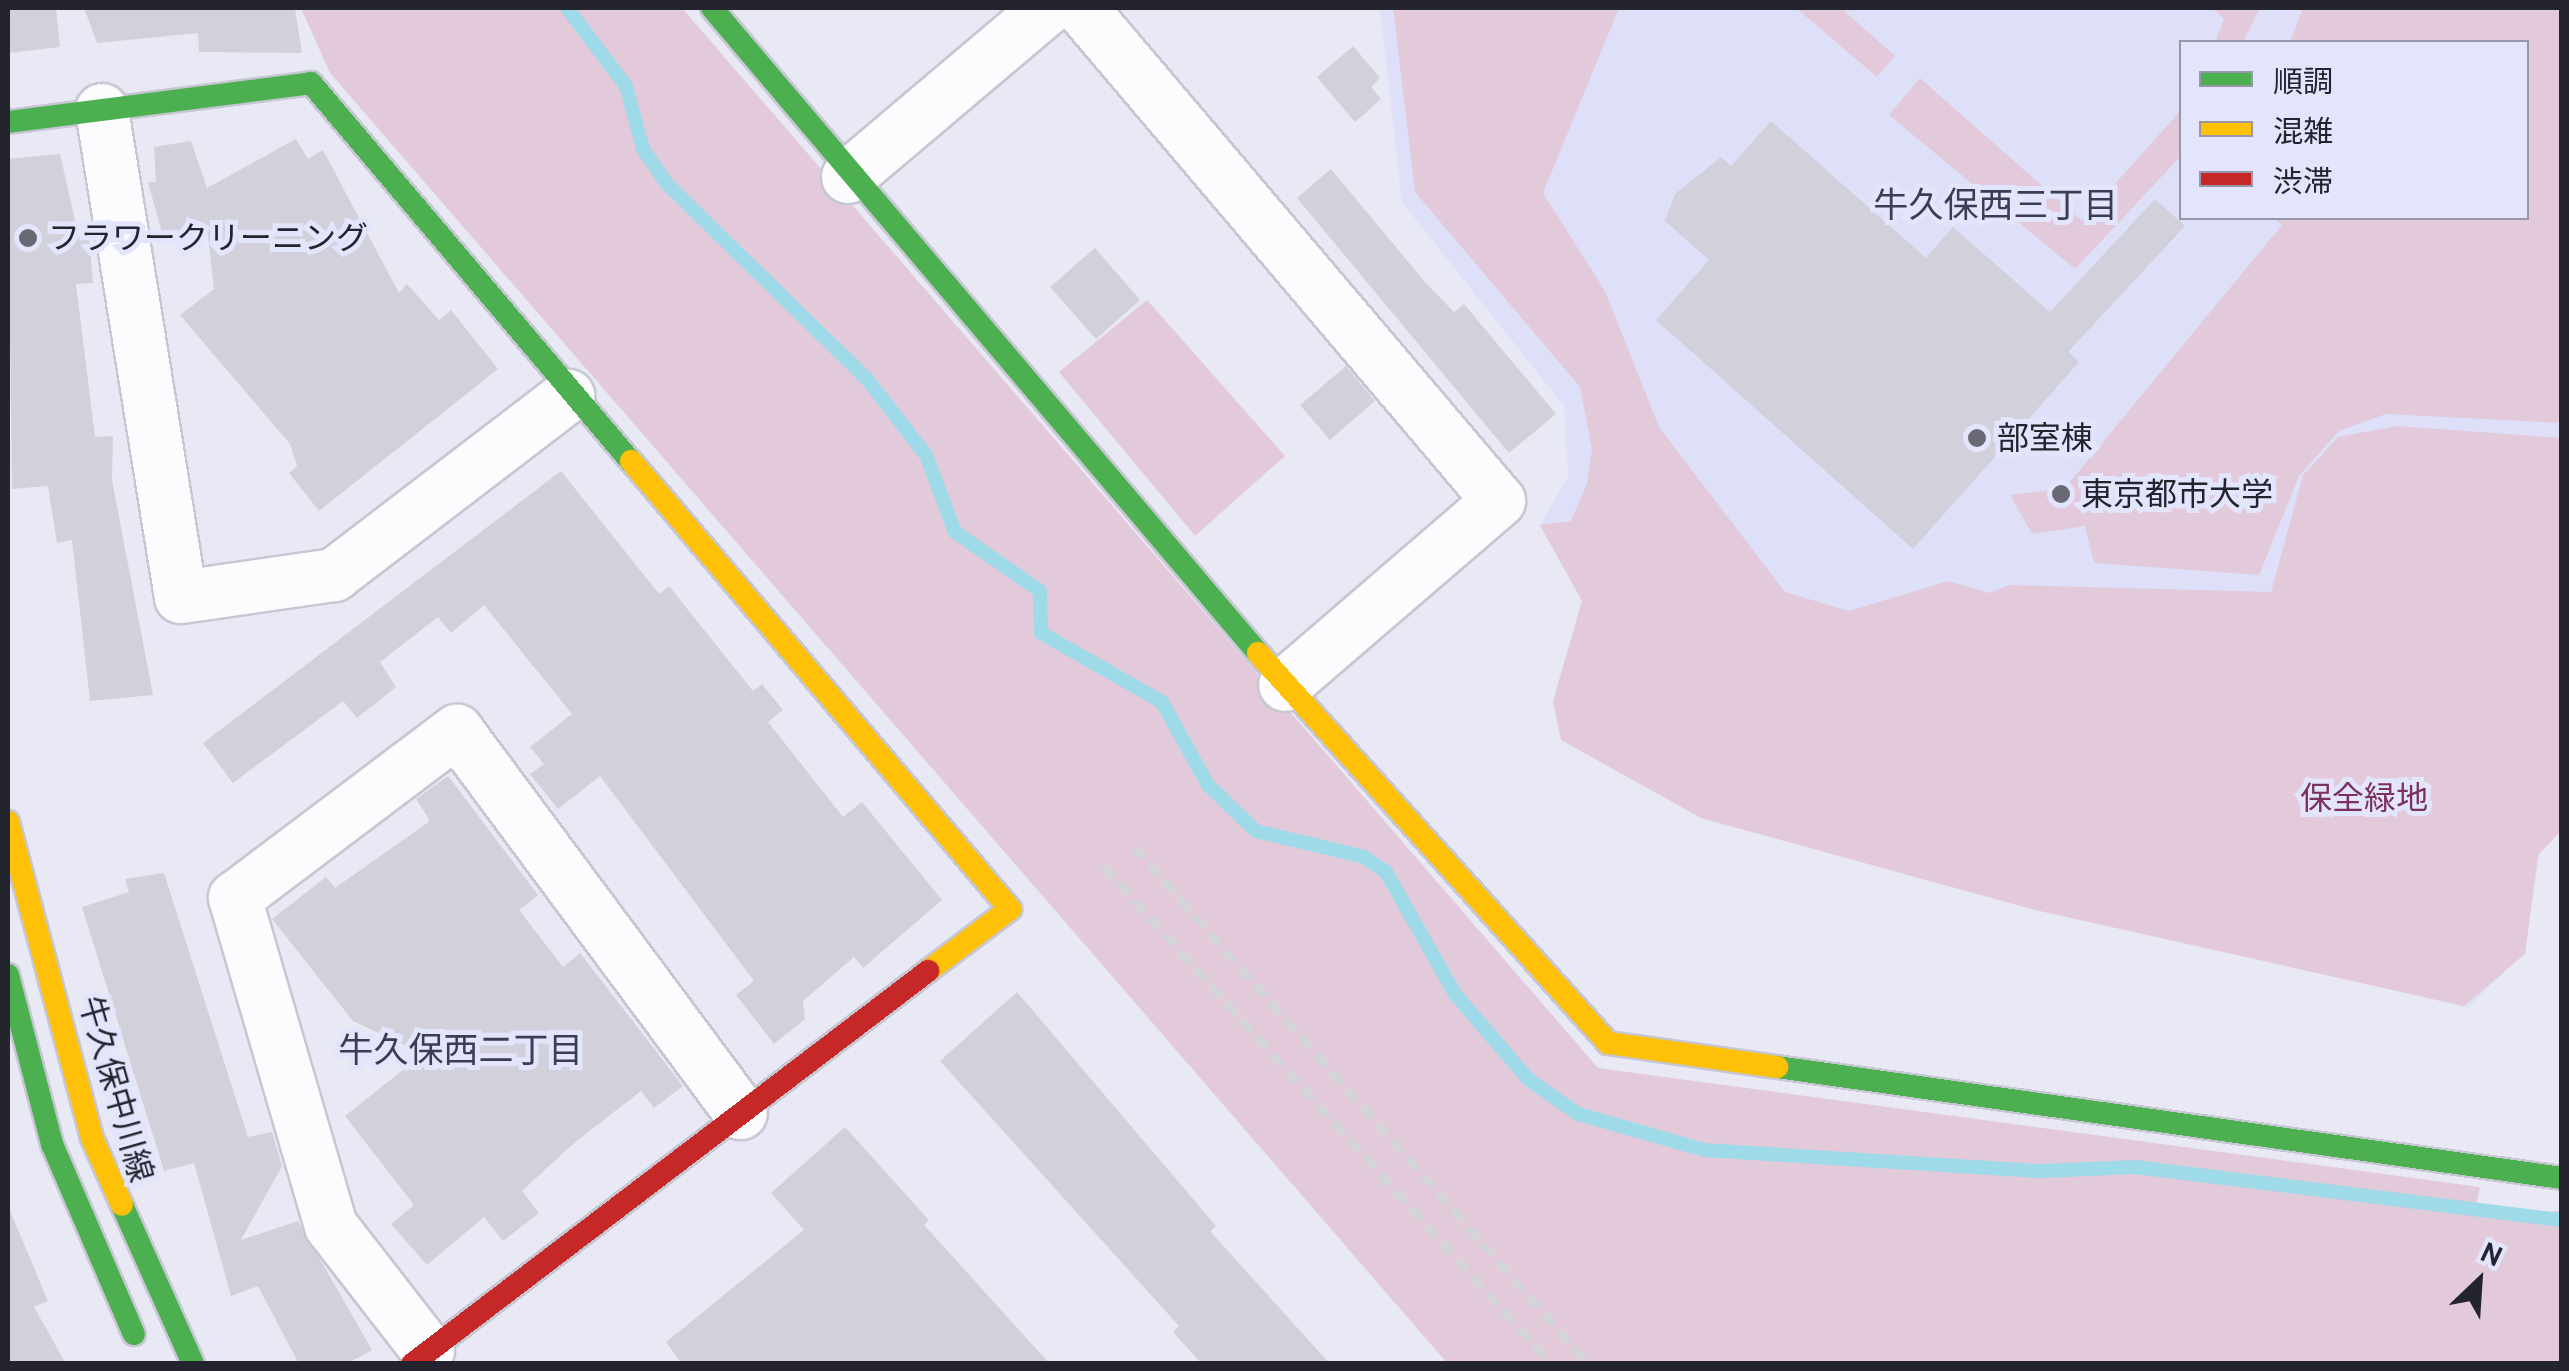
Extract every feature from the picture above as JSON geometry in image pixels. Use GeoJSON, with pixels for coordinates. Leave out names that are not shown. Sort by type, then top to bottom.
{"type":"FeatureCollection","features":[{"type":"Feature","properties":{"kind":"street"},"geometry":{"type":"LineString","coordinates":[[712,8],[848,177],[1075,430],[1284,685],[1580,1019],[1624,1050],[2562,1178]]}},
{"type":"Feature","properties":{"kind":"street"},"geometry":{"type":"LineString","coordinates":[[848,177],[1048,8]]}},
{"type":"Feature","properties":{"kind":"street"},"geometry":{"type":"LineString","coordinates":[[1081,8],[1499,501],[1284,685]]}},
{"type":"Feature","properties":{"kind":"street"},"geometry":{"type":"LineString","coordinates":[[8,122],[311,83],[568,396],[1010,909],[420,1357],[331,1226],[235,898],[457,732],[741,1113]]}},
{"type":"Feature","properties":{"kind":"street"},"geometry":{"type":"LineString","coordinates":[[102,110],[181,597],[334,575],[568,396]]}},
{"type":"Feature","properties":{"kind":"street","name":"牛久保中川線"},"geometry":{"type":"LineString","coordinates":[[8,822],[92,1138],[193,1364]]}},
{"type":"Feature","properties":{"kind":"street"},"geometry":{"type":"LineString","coordinates":[[8,975],[79,1222],[150,1364]]}},
{"type":"Feature","properties":{"kind":"shaded area","name":"東京都市大学"},"geometry":{"type":"Polygon","coordinates":[[[1380,8],[2561,8],[2562,830],[2540,851],[2525,951],[2468,1008],[1708,821],[1561,740],[1553,701],[1582,601],[1540,525],[1568,477],[1564,406],[1402,202],[1380,8]]]}},
{"type":"Feature","properties":{"kind":"green space"},"geometry":{"type":"Polygon","coordinates":[[[301,8],[682,8],[1598,1068],[2480,1187],[2474,1216],[2561,1211],[2561,1363],[1447,1363],[330,73],[301,8]]]}},
{"type":"Feature","properties":{"kind":"green space","name":"保全緑地"},"geometry":{"type":"Polygon","coordinates":[[[1393,8],[1619,8],[1543,193],[1605,291],[1659,427],[1785,592],[1849,611],[1948,581],[1990,593],[2009,585],[2271,592],[2303,475],[2338,437],[2397,426],[2561,438],[2561,831],[2538,855],[2525,954],[2464,1006],[2035,910],[1701,818],[1561,740],[1553,701],[1582,601],[1540,525],[1571,521],[1587,484],[1592,449],[1580,387],[1415,192],[1393,8]]]}},
{"type":"Feature","properties":{"kind":"green space"},"geometry":{"type":"Polygon","coordinates":[[[1796,8],[1841,8],[1895,56],[1877,77],[1796,8]]]}},
{"type":"Feature","properties":{"kind":"green space"},"geometry":{"type":"Polygon","coordinates":[[[2212,8],[2260,8],[2244,40],[2216,40],[2224,19],[2212,8]]]}},
{"type":"Feature","properties":{"kind":"green space"},"geometry":{"type":"Polygon","coordinates":[[[2303,8],[2561,8],[2561,423],[2386,414],[2339,431],[2299,476],[2259,575],[2094,563],[2085,526],[2032,534],[2010,495],[2065,488],[2282,225],[2276,220],[2529,220],[2529,40],[2291,40],[2303,8]]]}},
{"type":"Feature","properties":{"kind":"green space"},"geometry":{"type":"Polygon","coordinates":[[[1920,78],[2082,221],[2179,112],[2179,158],[2075,269],[1889,115],[1920,78]]]}},
{"type":"Feature","properties":{"kind":"green space"},"geometry":{"type":"Polygon","coordinates":[[[1147,300],[1285,456],[1195,536],[1059,372],[1147,300]]]}},
{"type":"Feature","properties":{"kind":"building"},"geometry":{"type":"Polygon","coordinates":[[[8,8],[56,8],[60,47],[8,53],[8,8]]]}},
{"type":"Feature","properties":{"kind":"building"},"geometry":{"type":"Polygon","coordinates":[[[84,8],[295,8],[302,53],[199,52],[198,33],[97,43],[84,8]]]}},
{"type":"Feature","properties":{"kind":"building"},"geometry":{"type":"Polygon","coordinates":[[[1353,46],[1380,78],[1371,87],[1381,99],[1355,122],[1317,77],[1353,46]]]}},
{"type":"Feature","properties":{"kind":"building"},"geometry":{"type":"Polygon","coordinates":[[[1771,121],[1926,258],[1953,227],[2050,312],[2155,199],[2185,226],[2068,352],[2079,362],[1913,549],[1656,320],[1709,260],[1665,221],[1675,194],[1721,157],[1731,166],[1771,121]]]}},
{"type":"Feature","properties":{"kind":"building"},"geometry":{"type":"Polygon","coordinates":[[[296,139],[308,159],[323,150],[399,293],[407,284],[439,320],[451,310],[498,369],[319,511],[289,473],[297,466],[290,444],[180,315],[214,289],[207,228],[162,233],[148,182],[156,182],[154,147],[191,141],[207,188],[296,139]]]}},
{"type":"Feature","properties":{"kind":"building"},"geometry":{"type":"Polygon","coordinates":[[[60,154],[79,238],[89,237],[93,283],[76,284],[95,437],[113,436],[112,480],[153,695],[90,701],[72,540],[57,543],[48,486],[12,489],[8,159],[60,154]]]}},
{"type":"Feature","properties":{"kind":"building"},"geometry":{"type":"Polygon","coordinates":[[[1331,169],[1425,282],[1454,312],[1464,304],[1556,414],[1509,453],[1297,198],[1331,169]]]}},
{"type":"Feature","properties":{"kind":"building"},"geometry":{"type":"Polygon","coordinates":[[[1095,248],[1140,300],[1096,339],[1050,287],[1095,248]]]}},
{"type":"Feature","properties":{"kind":"building"},"geometry":{"type":"Polygon","coordinates":[[[1346,366],[1375,401],[1330,440],[1300,405],[1346,366]]]}},
{"type":"Feature","properties":{"kind":"building"},"geometry":{"type":"Polygon","coordinates":[[[561,471],[659,594],[669,586],[753,691],[762,684],[783,710],[768,722],[843,817],[862,802],[942,900],[863,968],[854,957],[803,1001],[805,1019],[774,1044],[736,995],[754,981],[600,776],[558,809],[530,774],[544,764],[530,747],[572,714],[484,605],[451,633],[438,617],[380,662],[396,687],[357,718],[343,701],[233,783],[203,743],[561,471]]]}},
{"type":"Feature","properties":{"kind":"building"},"geometry":{"type":"Polygon","coordinates":[[[448,776],[538,895],[519,910],[563,967],[580,953],[683,1086],[654,1108],[641,1091],[574,1143],[522,1191],[539,1213],[503,1241],[484,1217],[427,1265],[391,1224],[414,1205],[345,1116],[423,1054],[353,1021],[272,919],[326,877],[335,888],[430,821],[416,799],[448,776]]]}},
{"type":"Feature","properties":{"kind":"building"},"geometry":{"type":"Polygon","coordinates":[[[164,873],[248,1137],[272,1132],[282,1166],[241,1240],[298,1221],[372,1350],[346,1364],[299,1364],[258,1286],[231,1296],[194,1163],[164,1171],[82,907],[129,892],[125,879],[164,873]]]}},
{"type":"Feature","properties":{"kind":"building"},"geometry":{"type":"Polygon","coordinates":[[[1017,992],[1216,1226],[1210,1231],[1330,1364],[1202,1364],[1173,1332],[1179,1326],[940,1061],[1017,992]]]}},
{"type":"Feature","properties":{"kind":"building"},"geometry":{"type":"Polygon","coordinates":[[[845,1127],[929,1220],[924,1225],[1050,1364],[682,1364],[666,1342],[804,1230],[771,1193],[845,1127]]]}},
{"type":"Feature","properties":{"kind":"building"},"geometry":{"type":"Polygon","coordinates":[[[8,1206],[48,1301],[34,1307],[66,1364],[8,1364],[8,1206]]]}},
{"type":"Feature","properties":{"kind":"waterway"},"geometry":{"type":"LineString","coordinates":[[567,8],[626,86],[643,149],[667,184],[867,379],[926,455],[955,532],[1040,591],[1041,633],[1162,702],[1208,785],[1256,831],[1364,857],[1386,872],[1455,994],[1528,1079],[1578,1114],[1704,1150],[2042,1171],[2135,1167],[2562,1220]]}},
{"type":"Feature","properties":{"kind":"railway"},"geometry":{"type":"LineString","coordinates":[[1134,847],[1588,1364]]}},
{"type":"Feature","properties":{"kind":"railway"},"geometry":{"type":"LineString","coordinates":[[1103,866],[1551,1364]]}},
{"type":"Feature","properties":{"kind":"traffic: fast"},"geometry":{"type":"LineString","coordinates":[[712,8],[1258,653]]}},
{"type":"Feature","properties":{"kind":"traffic: fast"},"geometry":{"type":"LineString","coordinates":[[8,122],[311,83],[631,461]]}},
{"type":"Feature","properties":{"kind":"traffic: fast"},"geometry":{"type":"LineString","coordinates":[[8,975],[52,1144],[134,1334]]}},
{"type":"Feature","properties":{"kind":"traffic: fast"},"geometry":{"type":"LineString","coordinates":[[1777,1067],[2562,1178]]}},
{"type":"Feature","properties":{"kind":"traffic: fast"},"geometry":{"type":"LineString","coordinates":[[122,1205],[193,1364]]}},
{"type":"Feature","properties":{"kind":"traffic: slow"},"geometry":{"type":"LineString","coordinates":[[631,461],[1010,909],[928,971]]}},
{"type":"Feature","properties":{"kind":"traffic: slow"},"geometry":{"type":"LineString","coordinates":[[1258,653],[1608,1043],[1777,1067]]}},
{"type":"Feature","properties":{"kind":"traffic: slow"},"geometry":{"type":"LineString","coordinates":[[8,822],[92,1138],[122,1205]]}},
{"type":"Feature","properties":{"kind":"traffic: jam"},"geometry":{"type":"LineString","coordinates":[[412,1364],[928,971]]}},
{"type":"Feature","properties":{"kind":"place","name":"フラワークリーニング"},"geometry":{"type":"Point","coordinates":[28,238]}},
{"type":"Feature","properties":{"kind":"place","name":"部室棟"},"geometry":{"type":"Point","coordinates":[1977,438]}},
{"type":"Feature","properties":{"kind":"place","name":"東京都市大学"},"geometry":{"type":"Point","coordinates":[2061,494]}},
{"type":"Feature","properties":{"kind":"district","name":"牛久保西三丁目"},"geometry":{"type":"Point","coordinates":[1996,205]}},
{"type":"Feature","properties":{"kind":"district","name":"牛久保西二丁目"},"geometry":{"type":"Point","coordinates":[461,1050]}}]}
